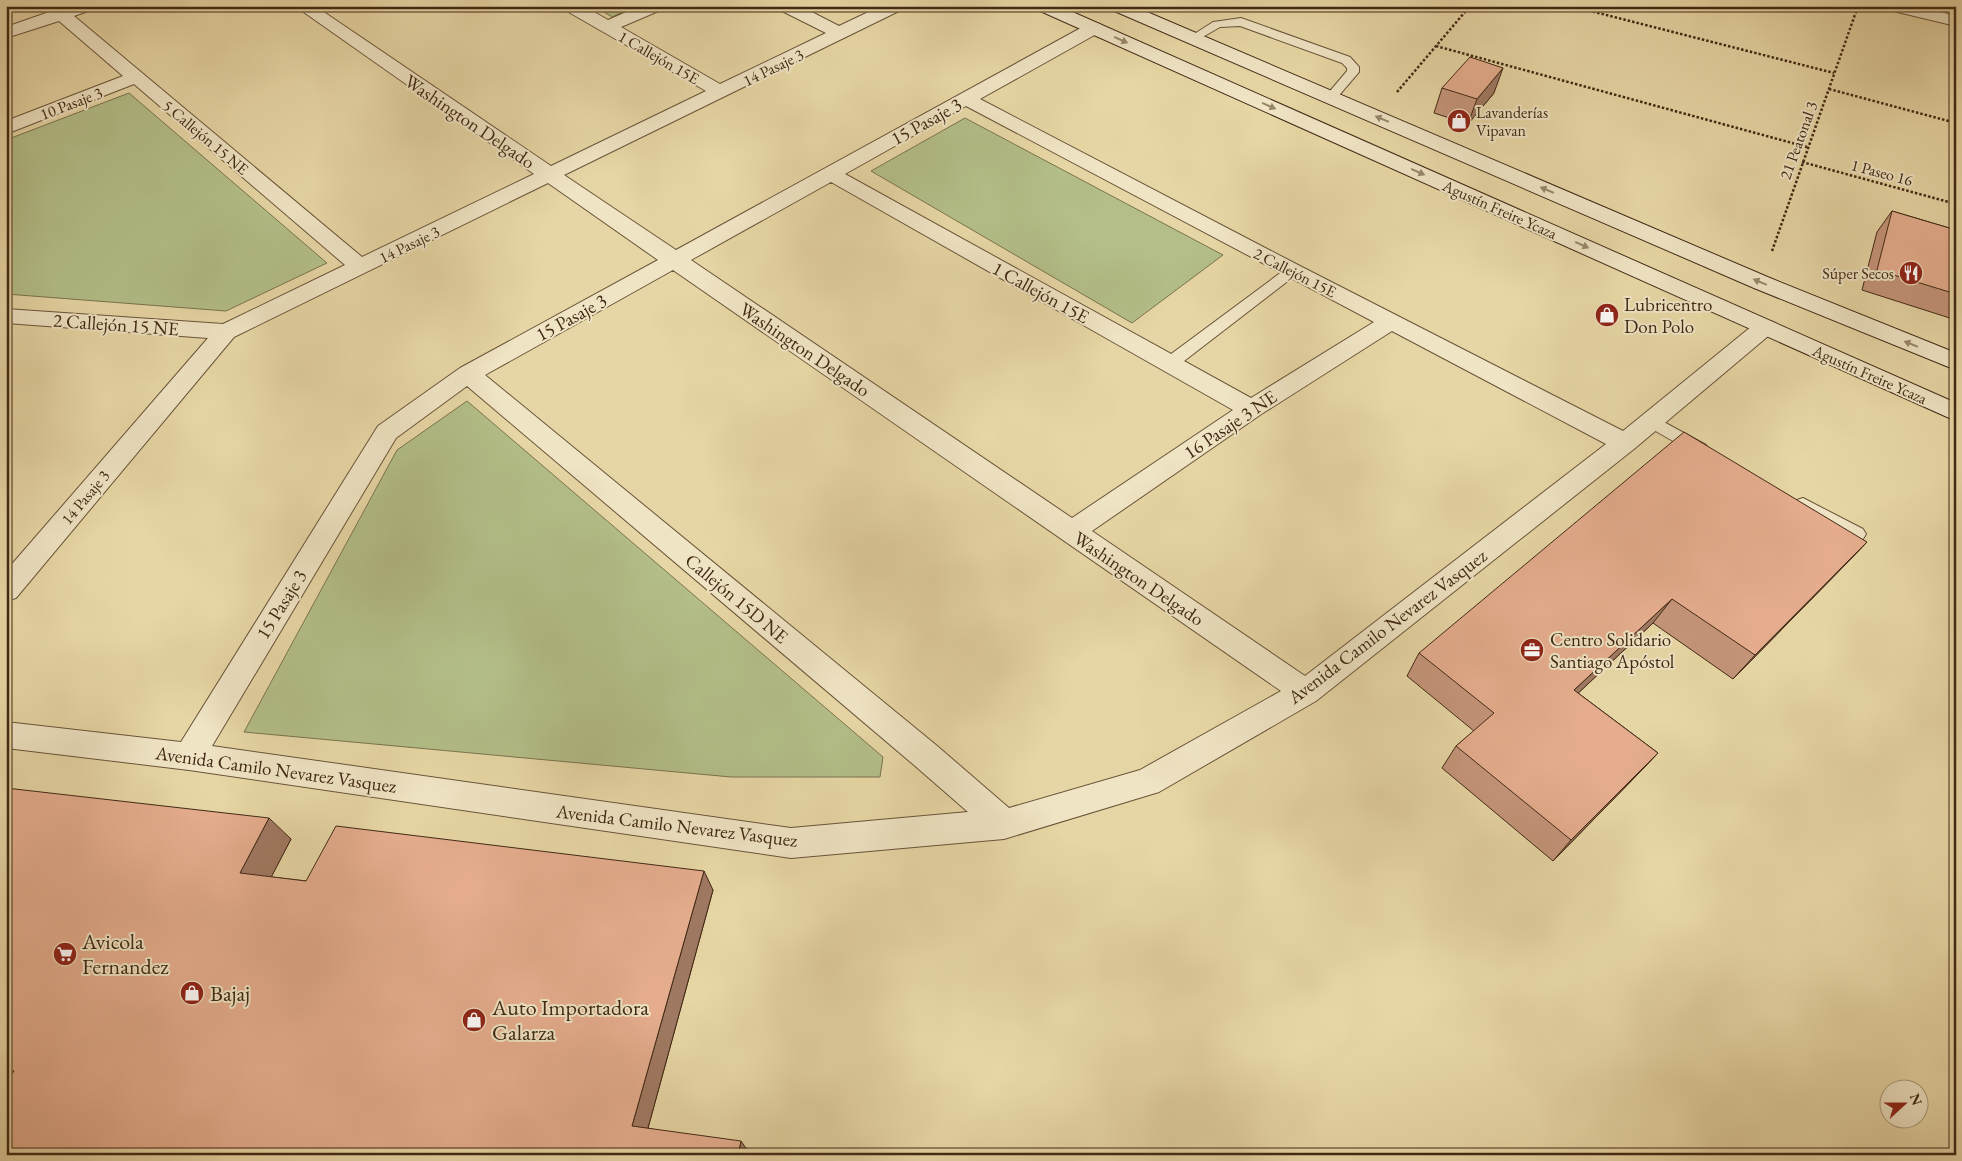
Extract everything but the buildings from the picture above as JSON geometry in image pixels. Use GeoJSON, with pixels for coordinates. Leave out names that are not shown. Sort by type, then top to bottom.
{"type":"FeatureCollection","features":[{"type":"Feature","properties":{"kind":"street"},"geometry":{"type":"LineString","coordinates":[[6,33],[57,10],[85,6]]}},
{"type":"Feature","properties":{"kind":"street","name":"Washington Delgado"},"geometry":{"type":"LineString","coordinates":[[303,6],[1306,692]]}},
{"type":"Feature","properties":{"kind":"street","name":"1 Callejón 15E"},"geometry":{"type":"LineString","coordinates":[[571,6],[720,92]]}},
{"type":"Feature","properties":{"kind":"street"},"geometry":{"type":"LineString","coordinates":[[607,27],[655,6]]}},
{"type":"Feature","properties":{"kind":"street"},"geometry":{"type":"LineString","coordinates":[[786,6],[841,34]]}},
{"type":"Feature","properties":{"kind":"street","name":"14 Pasaje 3"},"geometry":{"type":"LineString","coordinates":[[6,590],[226,332],[841,34],[895,6]]}},
{"type":"Feature","properties":{"kind":"street","name":"Agustín Freire Ycaza"},"geometry":{"type":"LineString","coordinates":[[1044,6],[1956,413]]}},
{"type":"Feature","properties":{"kind":"street","name":"Agustín Freire Ycaza"},"geometry":{"type":"LineString","coordinates":[[1118,6],[1762,282],[1956,362]]}},
{"type":"Feature","properties":{"kind":"street"},"geometry":{"type":"LineString","coordinates":[[1901,7],[1956,21]]}},
{"type":"Feature","properties":{"kind":"street","name":"5 Callejón 15 NE"},"geometry":{"type":"LineString","coordinates":[[57,10],[361,267]]}},
{"type":"Feature","properties":{"kind":"street","name":"15 Pasaje 3"},"geometry":{"type":"LineString","coordinates":[[189,756],[387,432],[468,374],[1094,28]]}},
{"type":"Feature","properties":{"kind":"street","name":"10 Pasaje 3"},"geometry":{"type":"LineString","coordinates":[[6,128],[136,77]]}},
{"type":"Feature","properties":{"kind":"street","name":"2 Callejón 15E"},"geometry":{"type":"LineString","coordinates":[[966,99],[1292,271],[1625,443]]}},
{"type":"Feature","properties":{"kind":"street","name":"1 Callejón 15E"},"geometry":{"type":"LineString","coordinates":[[831,174],[1251,409]]}},
{"type":"Feature","properties":{"kind":"street","name":"2 Callejón 15 NE"},"geometry":{"type":"LineString","coordinates":[[6,316],[226,332]]}},
{"type":"Feature","properties":{"kind":"street","name":"16 Pasaje 3 NE"},"geometry":{"type":"LineString","coordinates":[[1071,532],[1251,409],[1391,321]]}},
{"type":"Feature","properties":{"kind":"street","name":"Avenida Camilo Nevarez Vasquez"},"geometry":{"type":"LineString","coordinates":[[6,735],[189,756],[791,843],[1004,824],[1148,782],[1306,692],[1625,443],[1765,327]]}},
{"type":"Feature","properties":{"kind":"street","name":"Callejón 15D NE"},"geometry":{"type":"LineString","coordinates":[[468,374],[918,748],[1004,824]]}},
{"type":"Feature","properties":{"kind":"lane"},"geometry":{"type":"LineString","coordinates":[[1194,38],[1217,24],[1241,22],[1346,60],[1353,67],[1353,72],[1331,97]]}},
{"type":"Feature","properties":{"kind":"lane"},"geometry":{"type":"LineString","coordinates":[[1169,364],[1292,271]]}},
{"type":"Feature","properties":{"kind":"lane"},"geometry":{"type":"LineString","coordinates":[[1651,422],[1712,456]]}},
{"type":"Feature","properties":{"kind":"lane"},"geometry":{"type":"LineString","coordinates":[[1789,497],[1857,534]]}},
{"type":"Feature","properties":{"kind":"path"},"geometry":{"type":"LineString","coordinates":[[1377,116],[1470,6]]}},
{"type":"Feature","properties":{"kind":"path"},"geometry":{"type":"LineString","coordinates":[[1571,6],[1834,73]]}},
{"type":"Feature","properties":{"kind":"path","name":"21 Peatonal 3"},"geometry":{"type":"LineString","coordinates":[[1762,282],[1807,147],[1858,6]]}},
{"type":"Feature","properties":{"kind":"path"},"geometry":{"type":"LineString","coordinates":[[1436,46],[1807,147]]}},
{"type":"Feature","properties":{"kind":"path"},"geometry":{"type":"LineString","coordinates":[[1828,90],[1956,124]]}},
{"type":"Feature","properties":{"kind":"path","name":"1 Paseo 16"},"geometry":{"type":"LineString","coordinates":[[1802,162],[1956,204]]}},
{"type":"Feature","properties":{"kind":"green space"},"geometry":{"type":"Polygon","coordinates":[[[594,6],[636,6],[612,17],[594,6]]]}},
{"type":"Feature","properties":{"kind":"green space"},"geometry":{"type":"Polygon","coordinates":[[[129,93],[327,263],[226,311],[6,294],[6,140],[129,93]]]}},
{"type":"Feature","properties":{"kind":"green space"},"geometry":{"type":"Polygon","coordinates":[[[965,118],[1223,255],[1132,323],[871,171],[965,118]]]}},
{"type":"Feature","properties":{"kind":"green space"},"geometry":{"type":"Polygon","coordinates":[[[467,401],[883,757],[880,777],[731,777],[244,732],[397,450],[467,401]]]}},
{"type":"Feature","properties":{"kind":"place","name":"Lavanderías Vipavan"},"geometry":{"type":"Point","coordinates":[1459,121]}},
{"type":"Feature","properties":{"kind":"place","name":"Súper Secos"},"geometry":{"type":"Point","coordinates":[1911,273]}},
{"type":"Feature","properties":{"kind":"place","name":"Lubricentro Don Polo"},"geometry":{"type":"Point","coordinates":[1607,315]}},
{"type":"Feature","properties":{"kind":"place","name":"Centro Solidario Santiago Apóstol"},"geometry":{"type":"Point","coordinates":[1532,650]}},
{"type":"Feature","properties":{"kind":"place","name":"Avicola Fernandez"},"geometry":{"type":"Point","coordinates":[65,954]}},
{"type":"Feature","properties":{"kind":"place","name":"Bajaj"},"geometry":{"type":"Point","coordinates":[192,993]}},
{"type":"Feature","properties":{"kind":"place","name":"Auto Importadora Galarza"},"geometry":{"type":"Point","coordinates":[474,1020]}}]}
